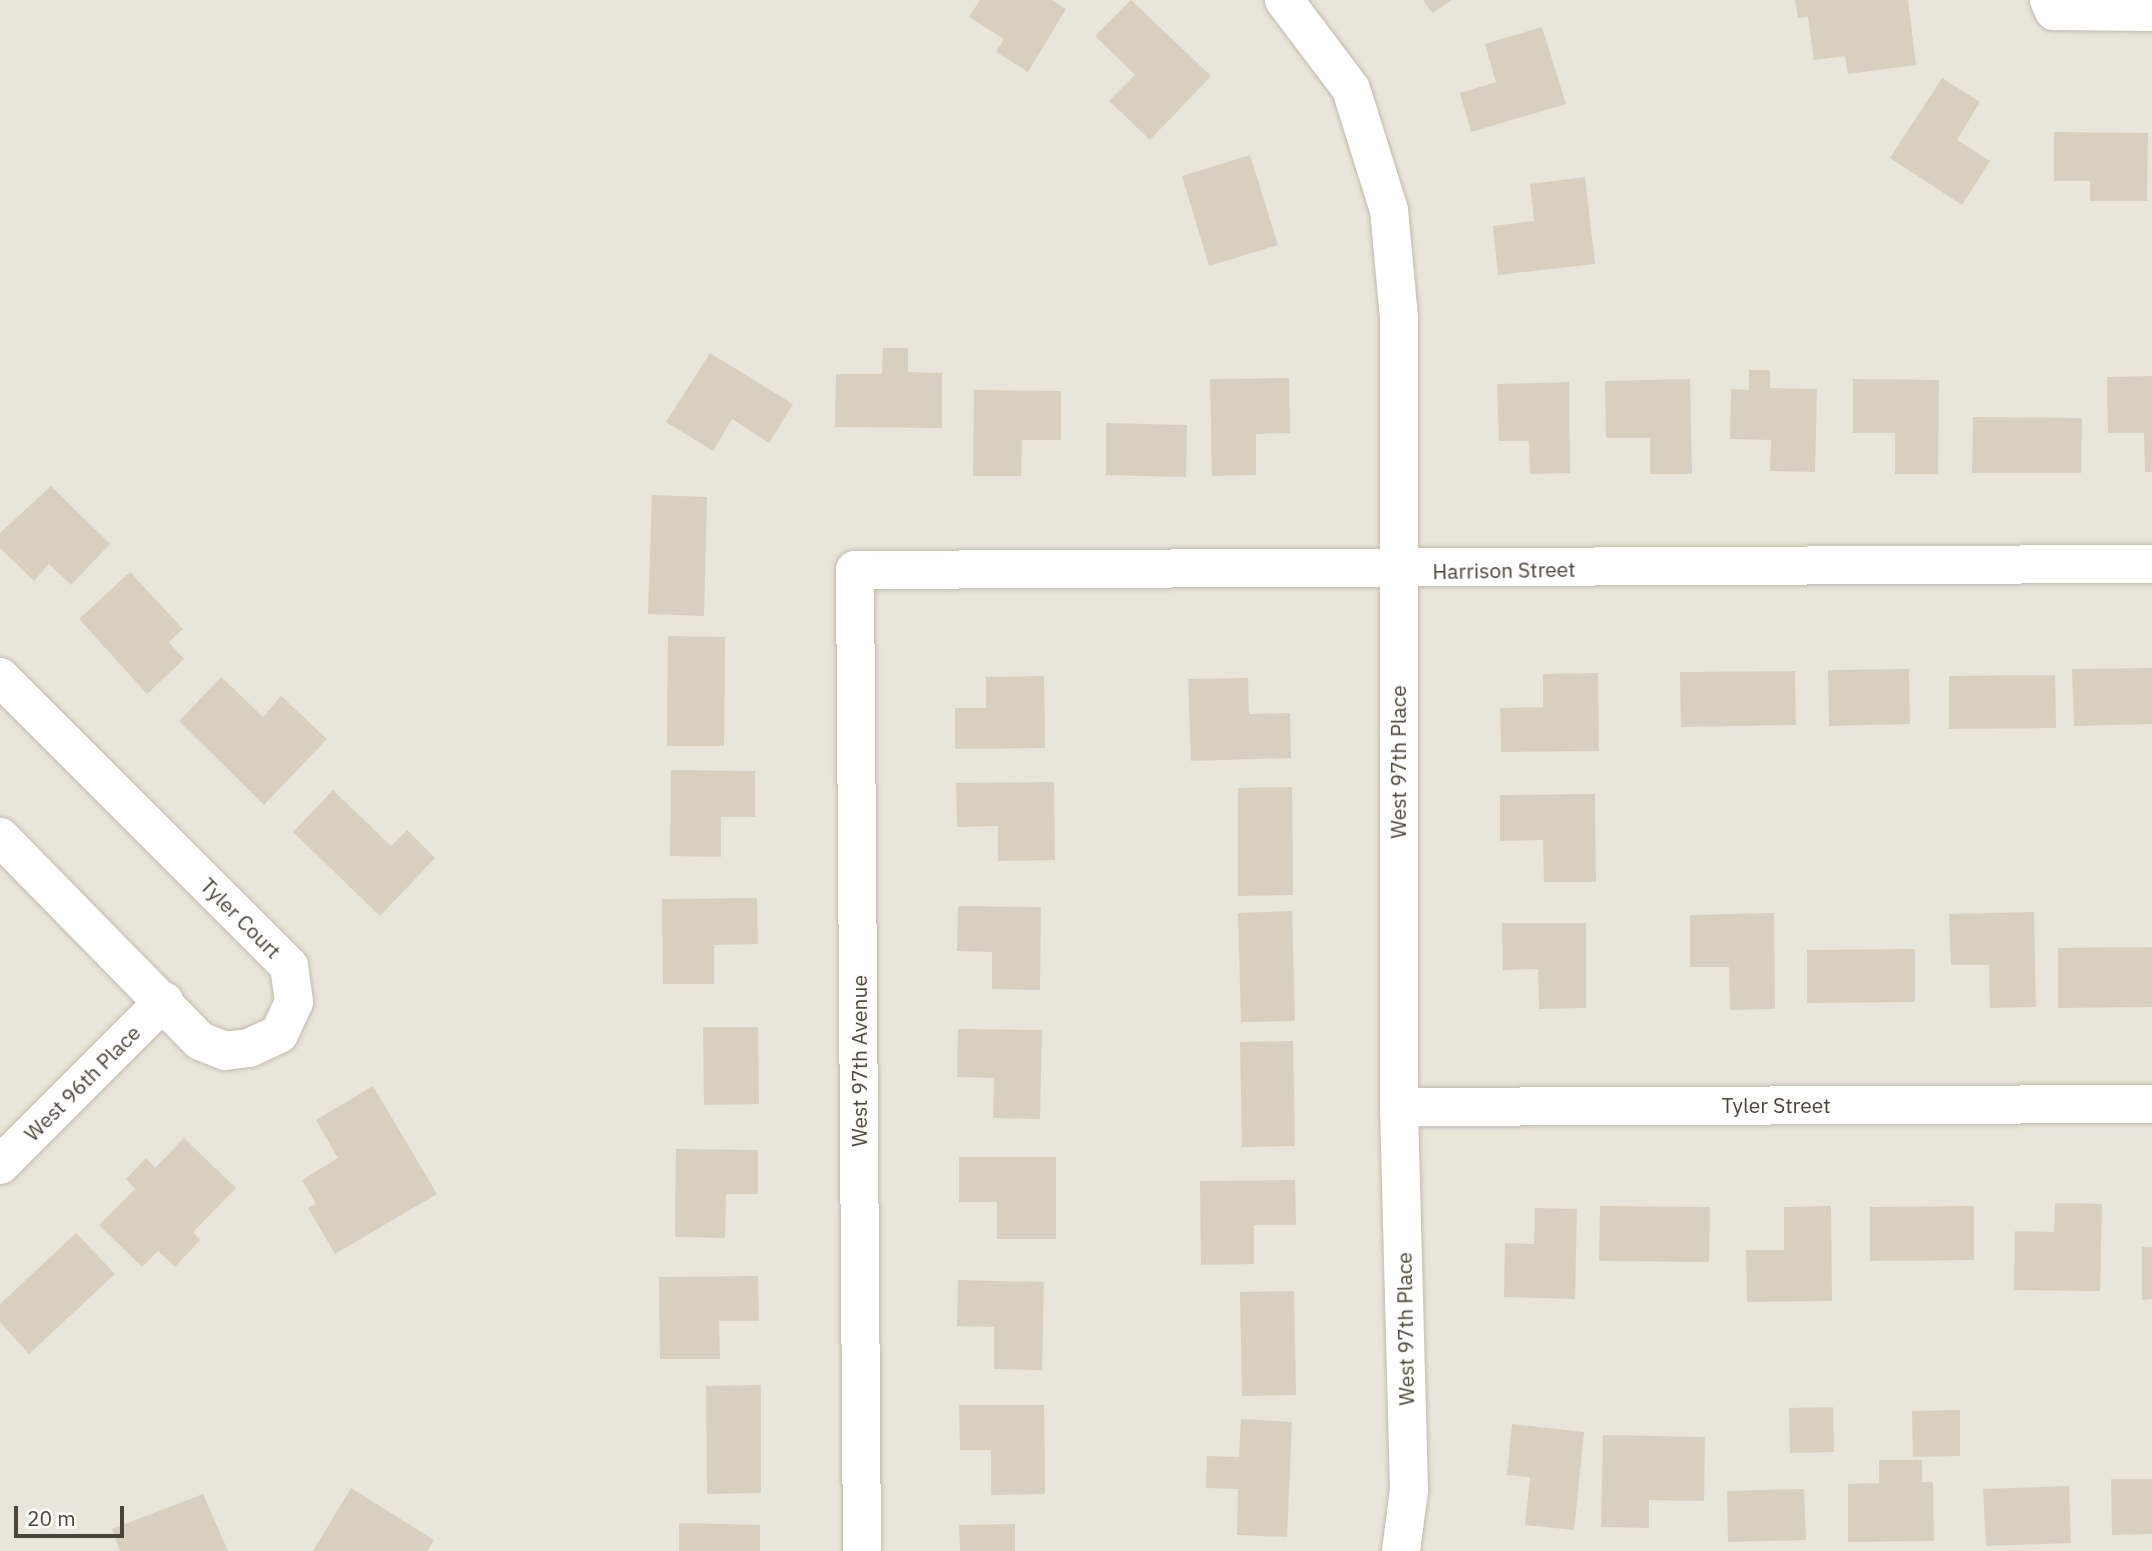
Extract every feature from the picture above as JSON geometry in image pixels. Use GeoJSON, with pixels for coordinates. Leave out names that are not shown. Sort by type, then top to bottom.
{"type":"FeatureCollection","features":[{"type":"Feature","properties":{"kind":"street","name":"West 97th Place"},"geometry":{"type":"LineString","coordinates":[[1284,0],[1351,89],[1389,209],[1399,317],[1399,1107],[1409,1490],[1401,1551]]}},
{"type":"Feature","properties":{"kind":"street"},"geometry":{"type":"LineString","coordinates":[[2051,6],[2152,12]]}},
{"type":"Feature","properties":{"kind":"street","name":"Harrison Street"},"geometry":{"type":"LineString","coordinates":[[855,570],[1398,571],[2152,564]]}},
{"type":"Feature","properties":{"kind":"street","name":"West 97th Avenue"},"geometry":{"type":"LineString","coordinates":[[855,570],[862,1551]]}},
{"type":"Feature","properties":{"kind":"street","name":"Tyler Court"},"geometry":{"type":"LineString","coordinates":[[0,677],[289,966],[294,1002],[279,1034],[248,1048],[225,1051],[200,1041],[164,1001],[0,837]]}},
{"type":"Feature","properties":{"kind":"street","name":"West 96th Place"},"geometry":{"type":"LineString","coordinates":[[0,1165],[164,1001]]}},
{"type":"Feature","properties":{"kind":"street","name":"Tyler Street"},"geometry":{"type":"LineString","coordinates":[[1399,1107],[2152,1104]]}},
{"type":"Feature","properties":{"kind":"shaded area"},"geometry":{"type":"Polygon","coordinates":[[[0,0],[2152,0],[2152,1551],[0,1551],[0,0]]]}},
{"type":"Feature","properties":{"kind":"building"},"geometry":{"type":"Polygon","coordinates":[[[980,0],[1052,0],[1066,9],[1028,72],[996,52],[1004,39],[969,17],[980,0]]]}},
{"type":"Feature","properties":{"kind":"building"},"geometry":{"type":"Polygon","coordinates":[[[1131,0],[1211,76],[1150,140],[1109,101],[1135,75],[1095,36],[1131,0]]]}},
{"type":"Feature","properties":{"kind":"building"},"geometry":{"type":"Polygon","coordinates":[[[1423,0],[1452,0],[1432,13],[1423,0]]]}},
{"type":"Feature","properties":{"kind":"building"},"geometry":{"type":"Polygon","coordinates":[[[1795,0],[1908,0],[1916,65],[1848,74],[1845,56],[1814,60],[1808,17],[1798,18],[1795,0]]]}},
{"type":"Feature","properties":{"kind":"building"},"geometry":{"type":"Polygon","coordinates":[[[1542,27],[1566,104],[1471,132],[1460,93],[1496,82],[1485,44],[1542,27]]]}},
{"type":"Feature","properties":{"kind":"building"},"geometry":{"type":"Polygon","coordinates":[[[1942,78],[1980,102],[1957,140],[1990,161],[1962,205],[1890,158],[1942,78]]]}},
{"type":"Feature","properties":{"kind":"building"},"geometry":{"type":"Polygon","coordinates":[[[2054,132],[2148,133],[2147,201],[2090,201],[2090,181],[2054,181],[2054,132]]]}},
{"type":"Feature","properties":{"kind":"building"},"geometry":{"type":"Polygon","coordinates":[[[1250,155],[1278,245],[1209,266],[1182,176],[1250,155]]]}},
{"type":"Feature","properties":{"kind":"building"},"geometry":{"type":"Polygon","coordinates":[[[1585,177],[1595,264],[1498,275],[1493,226],[1534,221],[1530,184],[1585,177]]]}},
{"type":"Feature","properties":{"kind":"building"},"geometry":{"type":"Polygon","coordinates":[[[883,348],[908,348],[908,372],[942,373],[942,428],[835,427],[836,374],[882,374],[883,348]]]}},
{"type":"Feature","properties":{"kind":"building"},"geometry":{"type":"Polygon","coordinates":[[[710,353],[793,404],[769,443],[732,419],[713,451],[666,422],[710,353]]]}},
{"type":"Feature","properties":{"kind":"building"},"geometry":{"type":"Polygon","coordinates":[[[1749,370],[1770,370],[1770,388],[1817,389],[1815,472],[1770,471],[1771,440],[1730,439],[1731,389],[1749,390],[1749,370]]]}},
{"type":"Feature","properties":{"kind":"building"},"geometry":{"type":"Polygon","coordinates":[[[2152,376],[2152,472],[2145,472],[2144,433],[2108,433],[2107,377],[2152,376]]]}},
{"type":"Feature","properties":{"kind":"building"},"geometry":{"type":"Polygon","coordinates":[[[1289,378],[1290,433],[1256,434],[1256,475],[1212,476],[1210,379],[1289,378]]]}},
{"type":"Feature","properties":{"kind":"building"},"geometry":{"type":"Polygon","coordinates":[[[1690,379],[1692,474],[1650,474],[1650,438],[1606,438],[1605,381],[1690,379]]]}},
{"type":"Feature","properties":{"kind":"building"},"geometry":{"type":"Polygon","coordinates":[[[1853,379],[1939,380],[1938,474],[1895,474],[1895,433],[1853,433],[1853,379]]]}},
{"type":"Feature","properties":{"kind":"building"},"geometry":{"type":"Polygon","coordinates":[[[1569,382],[1570,473],[1530,474],[1529,441],[1499,441],[1497,384],[1569,382]]]}},
{"type":"Feature","properties":{"kind":"building"},"geometry":{"type":"Polygon","coordinates":[[[974,390],[1061,391],[1061,440],[1022,440],[1021,476],[973,476],[974,390]]]}},
{"type":"Feature","properties":{"kind":"building"},"geometry":{"type":"Polygon","coordinates":[[[1973,417],[2082,418],[2081,473],[1972,473],[1973,417]]]}},
{"type":"Feature","properties":{"kind":"building"},"geometry":{"type":"Polygon","coordinates":[[[1106,423],[1187,425],[1186,477],[1106,475],[1106,423]]]}},
{"type":"Feature","properties":{"kind":"building"},"geometry":{"type":"Polygon","coordinates":[[[51,486],[110,544],[71,585],[49,564],[34,581],[0,548],[0,533],[51,486]]]}},
{"type":"Feature","properties":{"kind":"building"},"geometry":{"type":"Polygon","coordinates":[[[652,495],[707,497],[704,616],[648,614],[652,495]]]}},
{"type":"Feature","properties":{"kind":"building"},"geometry":{"type":"Polygon","coordinates":[[[130,572],[183,629],[169,642],[184,659],[147,694],[79,619],[130,572]]]}},
{"type":"Feature","properties":{"kind":"building"},"geometry":{"type":"Polygon","coordinates":[[[668,636],[725,637],[724,746],[667,746],[668,636]]]}},
{"type":"Feature","properties":{"kind":"building"},"geometry":{"type":"Polygon","coordinates":[[[2152,668],[2152,724],[2074,726],[2072,669],[2152,668]]]}},
{"type":"Feature","properties":{"kind":"building"},"geometry":{"type":"Polygon","coordinates":[[[1909,669],[1910,724],[1829,726],[1828,670],[1909,669]]]}},
{"type":"Feature","properties":{"kind":"building"},"geometry":{"type":"Polygon","coordinates":[[[1795,671],[1796,725],[1681,727],[1680,672],[1795,671]]]}},
{"type":"Feature","properties":{"kind":"building"},"geometry":{"type":"Polygon","coordinates":[[[1598,673],[1599,751],[1501,752],[1500,708],[1543,707],[1543,674],[1598,673]]]}},
{"type":"Feature","properties":{"kind":"building"},"geometry":{"type":"Polygon","coordinates":[[[2055,675],[2056,728],[1949,729],[1949,676],[2055,675]]]}},
{"type":"Feature","properties":{"kind":"building"},"geometry":{"type":"Polygon","coordinates":[[[1044,676],[1045,748],[955,749],[955,708],[986,708],[986,677],[1044,676]]]}},
{"type":"Feature","properties":{"kind":"building"},"geometry":{"type":"Polygon","coordinates":[[[221,677],[263,717],[281,696],[327,739],[264,805],[179,721],[221,677]]]}},
{"type":"Feature","properties":{"kind":"building"},"geometry":{"type":"Polygon","coordinates":[[[1248,678],[1249,714],[1290,713],[1291,758],[1191,761],[1188,679],[1248,678]]]}},
{"type":"Feature","properties":{"kind":"building"},"geometry":{"type":"Polygon","coordinates":[[[671,770],[755,771],[755,817],[721,817],[721,857],[670,856],[671,770]]]}},
{"type":"Feature","properties":{"kind":"building"},"geometry":{"type":"Polygon","coordinates":[[[1054,782],[1055,860],[998,861],[998,826],[957,827],[956,783],[1054,782]]]}},
{"type":"Feature","properties":{"kind":"building"},"geometry":{"type":"Polygon","coordinates":[[[1292,787],[1293,895],[1238,896],[1238,788],[1292,787]]]}},
{"type":"Feature","properties":{"kind":"building"},"geometry":{"type":"Polygon","coordinates":[[[333,790],[391,846],[407,830],[435,858],[380,916],[293,832],[333,790]]]}},
{"type":"Feature","properties":{"kind":"building"},"geometry":{"type":"Polygon","coordinates":[[[1595,794],[1596,882],[1544,882],[1543,840],[1500,841],[1500,795],[1595,794]]]}},
{"type":"Feature","properties":{"kind":"building"},"geometry":{"type":"Polygon","coordinates":[[[757,898],[758,944],[714,945],[714,984],[663,984],[662,899],[757,898]]]}},
{"type":"Feature","properties":{"kind":"building"},"geometry":{"type":"Polygon","coordinates":[[[958,906],[1041,907],[1040,990],[992,989],[992,952],[957,951],[958,906]]]}},
{"type":"Feature","properties":{"kind":"building"},"geometry":{"type":"Polygon","coordinates":[[[1292,911],[1295,1021],[1241,1022],[1238,913],[1292,911]]]}},
{"type":"Feature","properties":{"kind":"building"},"geometry":{"type":"Polygon","coordinates":[[[2034,912],[2036,1007],[1990,1008],[1989,965],[1951,965],[1949,914],[2034,912]]]}},
{"type":"Feature","properties":{"kind":"building"},"geometry":{"type":"Polygon","coordinates":[[[1774,913],[1775,1009],[1730,1010],[1729,967],[1690,967],[1690,915],[1774,913]]]}},
{"type":"Feature","properties":{"kind":"building"},"geometry":{"type":"Polygon","coordinates":[[[1502,923],[1586,923],[1586,1008],[1539,1009],[1538,969],[1503,970],[1502,923]]]}},
{"type":"Feature","properties":{"kind":"building"},"geometry":{"type":"Polygon","coordinates":[[[2152,947],[2152,1007],[2058,1008],[2058,948],[2152,947]]]}},
{"type":"Feature","properties":{"kind":"building"},"geometry":{"type":"Polygon","coordinates":[[[1915,949],[1915,1002],[1807,1003],[1807,950],[1915,949]]]}},
{"type":"Feature","properties":{"kind":"building"},"geometry":{"type":"Polygon","coordinates":[[[703,1027],[758,1027],[759,1104],[704,1105],[703,1027]]]}},
{"type":"Feature","properties":{"kind":"building"},"geometry":{"type":"Polygon","coordinates":[[[958,1029],[1042,1030],[1040,1119],[993,1118],[994,1078],[957,1077],[958,1029]]]}},
{"type":"Feature","properties":{"kind":"building"},"geometry":{"type":"Polygon","coordinates":[[[1293,1041],[1295,1146],[1242,1147],[1240,1042],[1293,1041]]]}},
{"type":"Feature","properties":{"kind":"building"},"geometry":{"type":"Polygon","coordinates":[[[373,1086],[437,1194],[335,1254],[308,1208],[316,1204],[302,1180],[338,1158],[316,1120],[373,1086]]]}},
{"type":"Feature","properties":{"kind":"building"},"geometry":{"type":"Polygon","coordinates":[[[184,1138],[236,1188],[193,1232],[200,1240],[175,1267],[158,1251],[142,1267],[99,1225],[135,1189],[126,1179],[146,1158],[155,1168],[184,1138]]]}},
{"type":"Feature","properties":{"kind":"building"},"geometry":{"type":"Polygon","coordinates":[[[676,1149],[758,1150],[758,1194],[726,1194],[725,1238],[675,1237],[676,1149]]]}},
{"type":"Feature","properties":{"kind":"building"},"geometry":{"type":"Polygon","coordinates":[[[959,1157],[1056,1157],[1056,1239],[997,1239],[997,1202],[959,1202],[959,1157]]]}},
{"type":"Feature","properties":{"kind":"building"},"geometry":{"type":"Polygon","coordinates":[[[1295,1180],[1296,1225],[1254,1225],[1254,1264],[1201,1265],[1200,1181],[1295,1180]]]}},
{"type":"Feature","properties":{"kind":"building"},"geometry":{"type":"Polygon","coordinates":[[[2055,1203],[2102,1204],[2100,1291],[2014,1290],[2015,1231],[2054,1232],[2055,1203]]]}},
{"type":"Feature","properties":{"kind":"building"},"geometry":{"type":"Polygon","coordinates":[[[1600,1206],[1710,1207],[1709,1262],[1599,1261],[1600,1206]]]}},
{"type":"Feature","properties":{"kind":"building"},"geometry":{"type":"Polygon","coordinates":[[[1831,1206],[1832,1301],[1747,1302],[1746,1250],[1784,1250],[1784,1207],[1831,1206]]]}},
{"type":"Feature","properties":{"kind":"building"},"geometry":{"type":"Polygon","coordinates":[[[1974,1206],[1974,1260],[1870,1261],[1870,1207],[1974,1206]]]}},
{"type":"Feature","properties":{"kind":"building"},"geometry":{"type":"Polygon","coordinates":[[[1535,1208],[1577,1209],[1575,1299],[1504,1297],[1505,1243],[1534,1244],[1535,1208]]]}},
{"type":"Feature","properties":{"kind":"building"},"geometry":{"type":"Polygon","coordinates":[[[76,1233],[115,1274],[29,1354],[0,1322],[0,1304],[76,1233]]]}},
{"type":"Feature","properties":{"kind":"building"},"geometry":{"type":"Polygon","coordinates":[[[2142,1247],[2152,1247],[2152,1299],[2142,1300],[2142,1247]]]}},
{"type":"Feature","properties":{"kind":"building"},"geometry":{"type":"Polygon","coordinates":[[[758,1276],[759,1321],[719,1321],[720,1359],[660,1359],[659,1277],[758,1276]]]}},
{"type":"Feature","properties":{"kind":"building"},"geometry":{"type":"Polygon","coordinates":[[[958,1280],[1044,1282],[1042,1370],[994,1369],[994,1327],[957,1326],[958,1280]]]}},
{"type":"Feature","properties":{"kind":"building"},"geometry":{"type":"Polygon","coordinates":[[[1294,1291],[1296,1395],[1242,1396],[1240,1292],[1294,1291]]]}},
{"type":"Feature","properties":{"kind":"building"},"geometry":{"type":"Polygon","coordinates":[[[761,1385],[761,1493],[707,1494],[706,1386],[761,1385]]]}},
{"type":"Feature","properties":{"kind":"building"},"geometry":{"type":"Polygon","coordinates":[[[959,1405],[1044,1405],[1045,1494],[991,1495],[991,1450],[960,1450],[959,1405]]]}},
{"type":"Feature","properties":{"kind":"building"},"geometry":{"type":"Polygon","coordinates":[[[1833,1407],[1834,1452],[1790,1453],[1789,1408],[1833,1407]]]}},
{"type":"Feature","properties":{"kind":"building"},"geometry":{"type":"Polygon","coordinates":[[[1960,1410],[1960,1456],[1913,1457],[1912,1411],[1960,1410]]]}},
{"type":"Feature","properties":{"kind":"building"},"geometry":{"type":"Polygon","coordinates":[[[1241,1419],[1292,1422],[1287,1537],[1237,1535],[1238,1489],[1206,1488],[1207,1456],[1239,1457],[1241,1419]]]}},
{"type":"Feature","properties":{"kind":"building"},"geometry":{"type":"Polygon","coordinates":[[[1512,1424],[1584,1432],[1574,1530],[1525,1525],[1530,1477],[1507,1475],[1512,1424]]]}},
{"type":"Feature","properties":{"kind":"building"},"geometry":{"type":"Polygon","coordinates":[[[1603,1435],[1705,1437],[1704,1501],[1649,1500],[1649,1528],[1601,1527],[1603,1435]]]}},
{"type":"Feature","properties":{"kind":"building"},"geometry":{"type":"Polygon","coordinates":[[[1879,1460],[1922,1460],[1922,1482],[1933,1482],[1934,1541],[1848,1542],[1848,1484],[1879,1483],[1879,1460]]]}},
{"type":"Feature","properties":{"kind":"building"},"geometry":{"type":"Polygon","coordinates":[[[2111,1479],[2152,1479],[2152,1534],[2112,1535],[2111,1479]]]}},
{"type":"Feature","properties":{"kind":"building"},"geometry":{"type":"Polygon","coordinates":[[[2069,1486],[2071,1543],[1986,1546],[1983,1489],[2069,1486]]]}},
{"type":"Feature","properties":{"kind":"building"},"geometry":{"type":"Polygon","coordinates":[[[351,1488],[434,1540],[427,1551],[313,1551],[351,1488]]]}},
{"type":"Feature","properties":{"kind":"building"},"geometry":{"type":"Polygon","coordinates":[[[1804,1489],[1806,1540],[1728,1542],[1727,1491],[1804,1489]]]}},
{"type":"Feature","properties":{"kind":"building"},"geometry":{"type":"Polygon","coordinates":[[[203,1494],[228,1551],[120,1551],[112,1529],[203,1494]]]}},
{"type":"Feature","properties":{"kind":"building"},"geometry":{"type":"Polygon","coordinates":[[[679,1523],[760,1525],[760,1551],[679,1551],[679,1523]]]}},
{"type":"Feature","properties":{"kind":"building"},"geometry":{"type":"Polygon","coordinates":[[[1015,1524],[1015,1551],[960,1551],[959,1525],[1015,1524]]]}}]}
